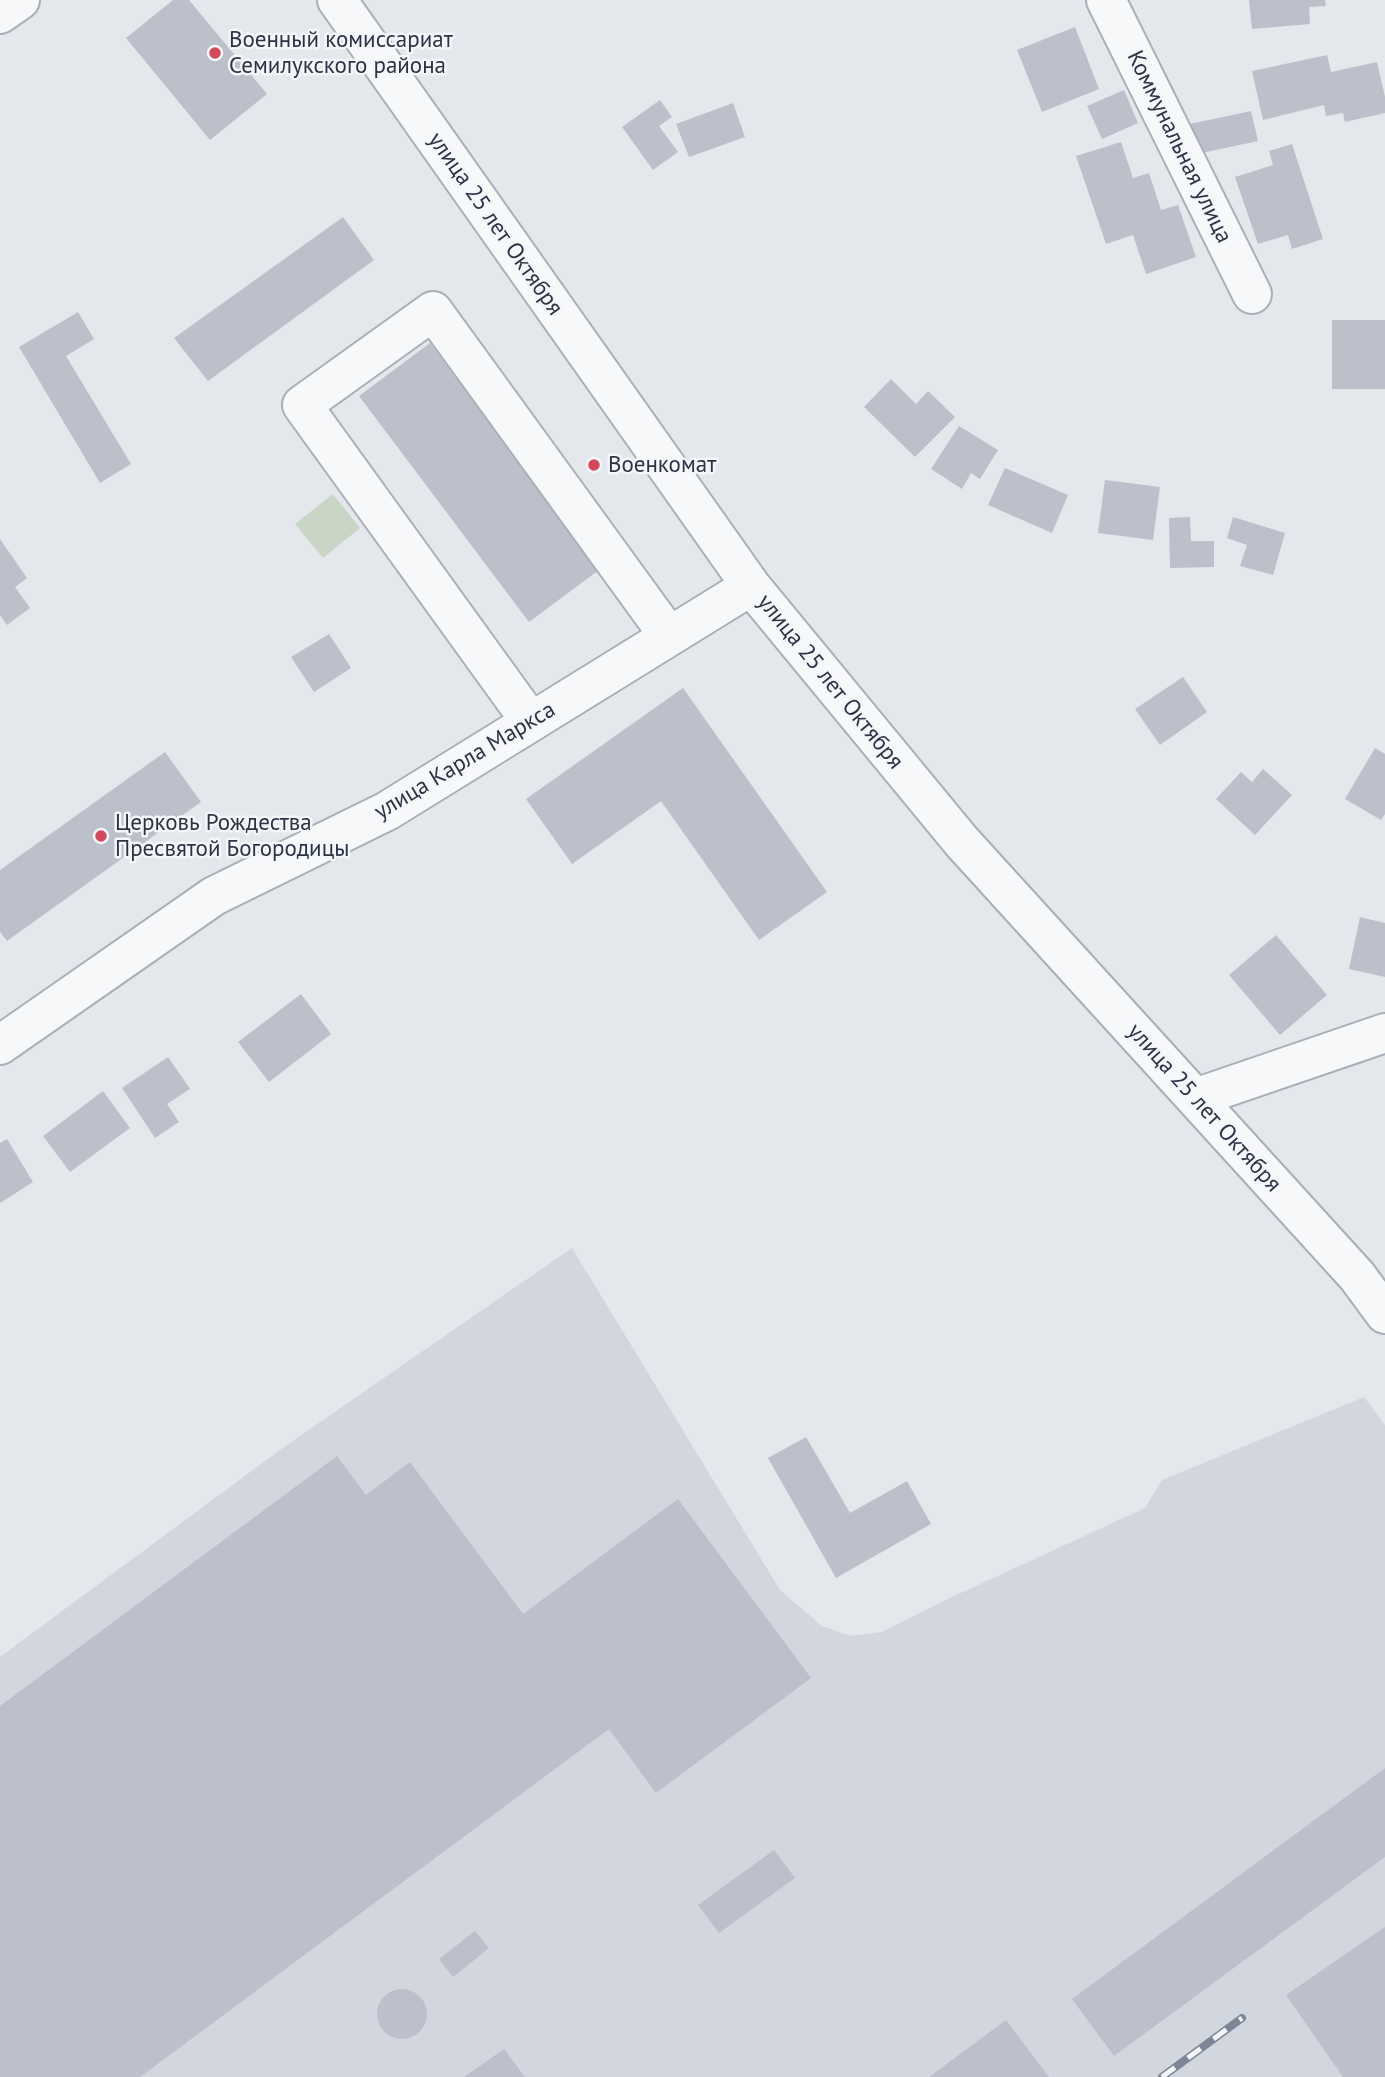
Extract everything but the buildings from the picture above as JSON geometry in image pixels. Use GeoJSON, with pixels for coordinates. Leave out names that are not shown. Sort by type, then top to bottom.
{"type":"FeatureCollection","features":[{"type":"Feature","properties":{"kind":"street"},"geometry":{"type":"LineString","coordinates":[[0,14],[20,0]]}},
{"type":"Feature","properties":{"kind":"street","name":"улица 25 лет Октября"},"geometry":{"type":"LineString","coordinates":[[337,0],[751,586],[962,842],[1381,1303]]}},
{"type":"Feature","properties":{"kind":"street","name":"Коммунальная улица"},"geometry":{"type":"LineString","coordinates":[[1106,0],[1252,293]]}},
{"type":"Feature","properties":{"kind":"street"},"geometry":{"type":"LineString","coordinates":[[531,722],[302,405],[433,311],[668,636]]}},
{"type":"Feature","properties":{"kind":"street","name":"улица Карла Маркса"},"geometry":{"type":"LineString","coordinates":[[0,1045],[214,896],[387,810],[751,586]]}},
{"type":"Feature","properties":{"kind":"street"},"geometry":{"type":"LineString","coordinates":[[1195,1098],[1385,1033]]}},
{"type":"Feature","properties":{"kind":"shaded area"},"geometry":{"type":"Polygon","coordinates":[[[572,1248],[780,1590],[822,1626],[851,1636],[882,1632],[1145,1508],[1162,1480],[1364,1397],[1385,1425],[1385,2077],[0,2077],[0,1657],[284,1447],[572,1248]]]}},
{"type":"Feature","properties":{"kind":"green space"},"geometry":{"type":"Polygon","coordinates":[[[333,494],[360,528],[323,558],[295,524],[333,494]]]}},
{"type":"Feature","properties":{"kind":"railway"},"geometry":{"type":"LineString","coordinates":[[1162,2077],[1242,2018]]}},
{"type":"Feature","properties":{"kind":"place","name":"Военный комиссариат Семилукского района"},"geometry":{"type":"Point","coordinates":[215,53]}},
{"type":"Feature","properties":{"kind":"place","name":"Военкомат"},"geometry":{"type":"Point","coordinates":[594,465]}},
{"type":"Feature","properties":{"kind":"place","name":"Церковь Рождества Пресвятой Богородицы"},"geometry":{"type":"Point","coordinates":[101,836]}}]}
